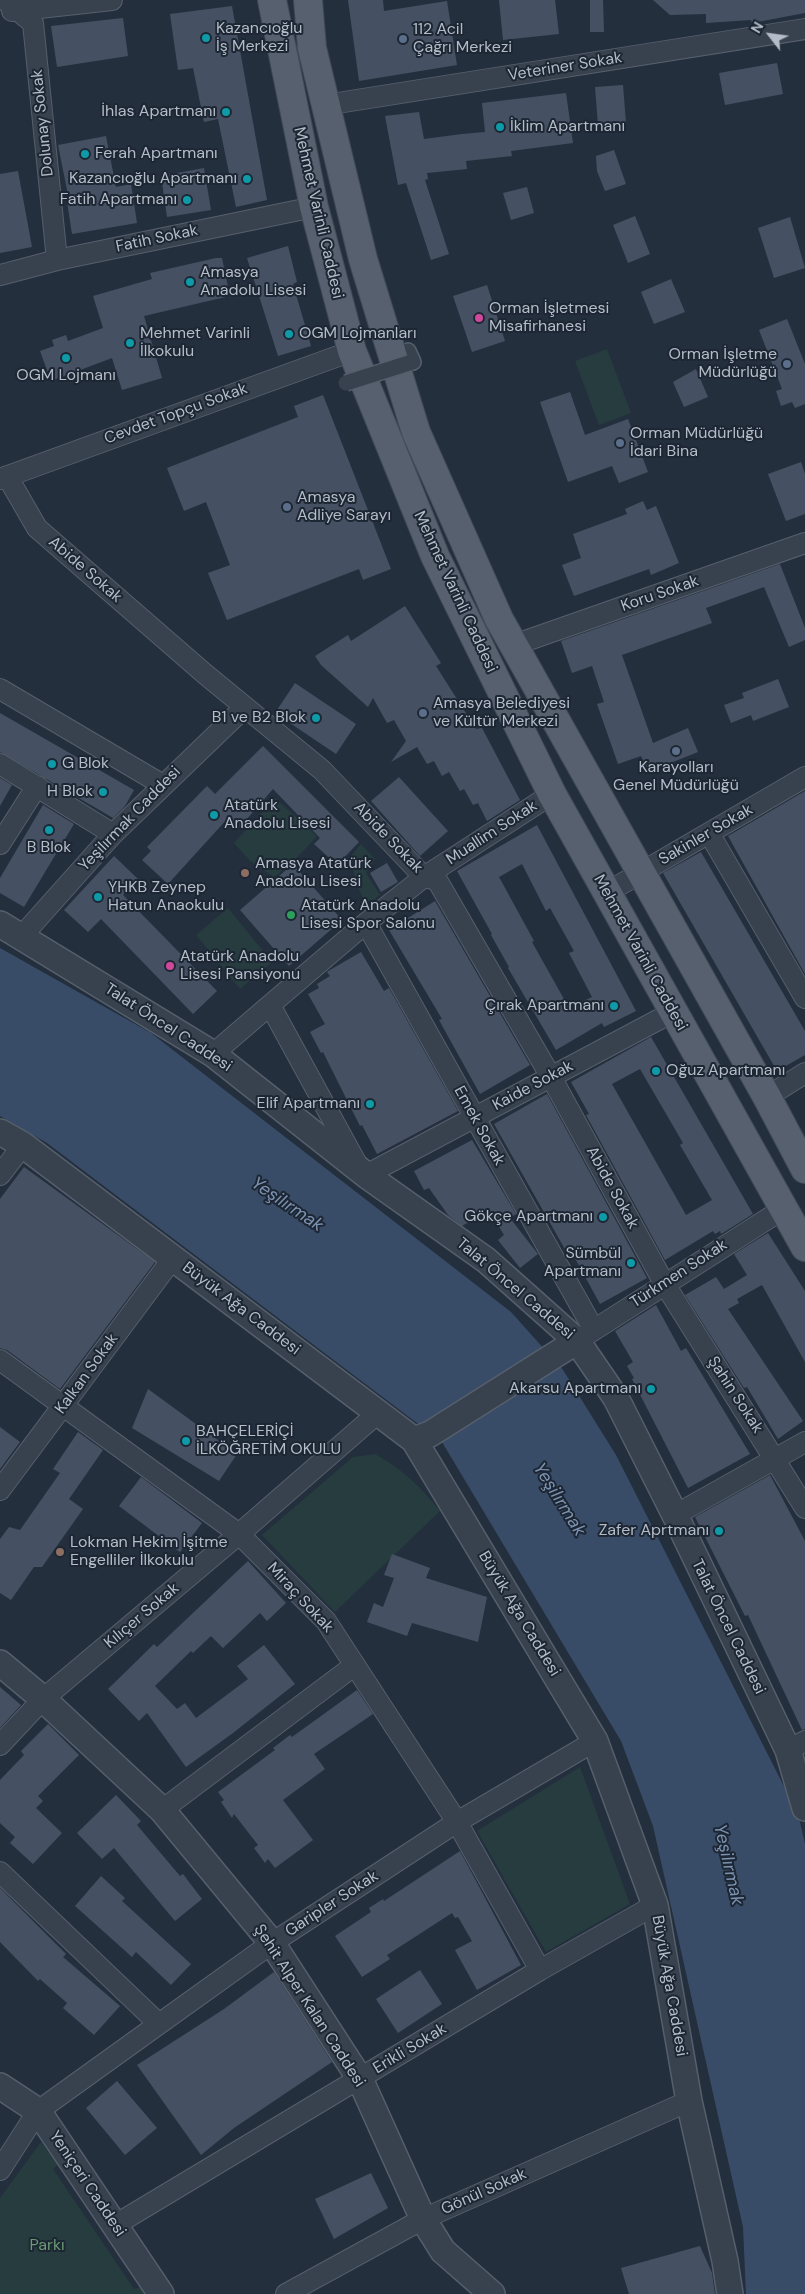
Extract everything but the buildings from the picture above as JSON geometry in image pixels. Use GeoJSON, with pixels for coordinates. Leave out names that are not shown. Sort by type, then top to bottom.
{"type":"FeatureCollection","features":[{"type":"Feature","properties":{"kind":"main road","name":"Mehmet Varinli Caddesi"},"geometry":{"type":"LineString","coordinates":[[272,0],[314,207],[352,351],[435,556],[552,794],[805,1247]]}},
{"type":"Feature","properties":{"kind":"main road","name":"Mehmet Varinli Caddesi"},"geometry":{"type":"LineString","coordinates":[[308,0],[312,48],[363,259],[405,361],[416,432],[500,619],[767,1097],[805,1169]]}},
{"type":"Feature","properties":{"kind":"street"},"geometry":{"type":"LineString","coordinates":[[8,8],[112,0]]}},
{"type":"Feature","properties":{"kind":"street","name":"Dolunay Sokak"},"geometry":{"type":"LineString","coordinates":[[8,8],[33,23],[57,260]]}},
{"type":"Feature","properties":{"kind":"street","name":"Veteriner Sokak"},"geometry":{"type":"LineString","coordinates":[[325,105],[805,29]]}},
{"type":"Feature","properties":{"kind":"street","name":"Fatih Sokak"},"geometry":{"type":"LineString","coordinates":[[0,275],[57,260],[314,207]]}},
{"type":"Feature","properties":{"kind":"street","name":"Cevdet Topçu Sokak"},"geometry":{"type":"LineString","coordinates":[[3,477],[352,351]]}},
{"type":"Feature","properties":{"kind":"street"},"geometry":{"type":"LineString","coordinates":[[346,383],[405,361]]}},
{"type":"Feature","properties":{"kind":"street","name":"Abide Sokak"},"geometry":{"type":"LineString","coordinates":[[3,477],[37,528],[245,707],[322,770],[424,877],[437,880],[551,1077],[664,1283]]}},
{"type":"Feature","properties":{"kind":"street","name":"Koru Sokak"},"geometry":{"type":"LineString","coordinates":[[514,645],[805,543]]}},
{"type":"Feature","properties":{"kind":"street"},"geometry":{"type":"LineString","coordinates":[[0,689],[163,785]]}},
{"type":"Feature","properties":{"kind":"street","name":"Yeşilırmak Caddesi"},"geometry":{"type":"LineString","coordinates":[[10,930],[245,707]]}},
{"type":"Feature","properties":{"kind":"street"},"geometry":{"type":"LineString","coordinates":[[0,764],[113,834]]}},
{"type":"Feature","properties":{"kind":"street","name":"Sakinler Sokak"},"geometry":{"type":"LineString","coordinates":[[606,893],[805,777]]}},
{"type":"Feature","properties":{"kind":"street"},"geometry":{"type":"LineString","coordinates":[[0,844],[37,786]]}},
{"type":"Feature","properties":{"kind":"street","name":"Muallim Sokak"},"geometry":{"type":"LineString","coordinates":[[213,1054],[366,923],[424,877],[552,794]]}},
{"type":"Feature","properties":{"kind":"street"},"geometry":{"type":"LineString","coordinates":[[709,833],[805,998]]}},
{"type":"Feature","properties":{"kind":"street","name":"Emek Sokak"},"geometry":{"type":"LineString","coordinates":[[366,923],[474,1118],[577,1341]]}},
{"type":"Feature","properties":{"kind":"street","name":"Talat Öncel Caddesi"},"geometry":{"type":"LineString","coordinates":[[10,930],[213,1054],[363,1173],[486,1260],[577,1341],[616,1398],[796,1746],[805,1808]]}},
{"type":"Feature","properties":{"kind":"street"},"geometry":{"type":"LineString","coordinates":[[270,1005],[363,1173]]}},
{"type":"Feature","properties":{"kind":"street","name":"Kaide Sokak"},"geometry":{"type":"LineString","coordinates":[[363,1173],[474,1118],[673,1012]]}},
{"type":"Feature","properties":{"kind":"street"},"geometry":{"type":"LineString","coordinates":[[767,1097],[805,1073]]}},
{"type":"Feature","properties":{"kind":"street","name":"Büyük Ağa Caddesi"},"geometry":{"type":"LineString","coordinates":[[0,1132],[24,1145],[378,1413],[422,1437],[595,1741],[655,1905],[689,2101],[726,2261],[730,2294]]}},
{"type":"Feature","properties":{"kind":"street"},"geometry":{"type":"LineString","coordinates":[[0,1174],[24,1145]]}},
{"type":"Feature","properties":{"kind":"street","name":"Türkmen Sokak"},"geometry":{"type":"LineString","coordinates":[[577,1341],[664,1283],[783,1209]]}},
{"type":"Feature","properties":{"kind":"street","name":"Kalkan Sokak"},"geometry":{"type":"LineString","coordinates":[[0,1490],[173,1258]]}},
{"type":"Feature","properties":{"kind":"street","name":"Şahin Sokak"},"geometry":{"type":"LineString","coordinates":[[664,1283],[776,1458],[805,1508]]}},
{"type":"Feature","properties":{"kind":"street"},"geometry":{"type":"LineString","coordinates":[[422,1437],[577,1341]]}},
{"type":"Feature","properties":{"kind":"street","name":"Miraç Sokak"},"geometry":{"type":"LineString","coordinates":[[0,1360],[239,1534],[326,1621],[457,1822],[540,1970]]}},
{"type":"Feature","properties":{"kind":"street","name":"Kılıçer Sokak"},"geometry":{"type":"LineString","coordinates":[[0,1745],[43,1699],[239,1534],[378,1413]]}},
{"type":"Feature","properties":{"kind":"street"},"geometry":{"type":"LineString","coordinates":[[675,1515],[805,1442]]}},
{"type":"Feature","properties":{"kind":"street","name":"Şehit Alper Kalan Caddesi"},"geometry":{"type":"LineString","coordinates":[[0,1663],[43,1699],[162,1810],[272,1943],[360,2079],[423,2219],[444,2251],[492,2294]]}},
{"type":"Feature","properties":{"kind":"street"},"geometry":{"type":"LineString","coordinates":[[162,1810],[355,1665]]}},
{"type":"Feature","properties":{"kind":"street","name":"Garipler Sokak"},"geometry":{"type":"LineString","coordinates":[[0,2170],[38,2111],[272,1943],[457,1822],[595,1741]]}},
{"type":"Feature","properties":{"kind":"street"},"geometry":{"type":"LineString","coordinates":[[0,1872],[159,2024]]}},
{"type":"Feature","properties":{"kind":"street","name":"Erikli Sokak"},"geometry":{"type":"LineString","coordinates":[[115,2225],[540,1970],[655,1905]]}},
{"type":"Feature","properties":{"kind":"street","name":"Yeniçeri Caddesi"},"geometry":{"type":"LineString","coordinates":[[0,2086],[38,2111],[161,2294]]}},
{"type":"Feature","properties":{"kind":"street","name":"Gönül Sokak"},"geometry":{"type":"LineString","coordinates":[[286,2294],[423,2219],[689,2101]]}},
{"type":"Feature","properties":{"kind":"green space"},"geometry":{"type":"Polygon","coordinates":[[[607,349],[631,413],[599,425],[575,361],[607,349]]]}},
{"type":"Feature","properties":{"kind":"green space"},"geometry":{"type":"Polygon","coordinates":[[[275,798],[317,836],[294,861],[274,877],[250,861],[234,843],[275,798]]]}},
{"type":"Feature","properties":{"kind":"green space"},"geometry":{"type":"Polygon","coordinates":[[[361,844],[375,859],[366,873],[380,895],[366,906],[355,880],[351,856],[361,844]]]}},
{"type":"Feature","properties":{"kind":"green space"},"geometry":{"type":"Polygon","coordinates":[[[228,908],[272,962],[240,989],[196,935],[228,908]]]}},
{"type":"Feature","properties":{"kind":"green space"},"geometry":{"type":"Polygon","coordinates":[[[375,1454],[411,1479],[440,1511],[335,1612],[262,1535],[353,1457],[375,1454]]]}},
{"type":"Feature","properties":{"kind":"green space"},"geometry":{"type":"Polygon","coordinates":[[[580,1767],[630,1904],[546,1952],[477,1831],[580,1767]]]}},
{"type":"Feature","properties":{"kind":"green space","name":"Parkı"},"geometry":{"type":"Polygon","coordinates":[[[41,2142],[58,2165],[53,2169],[134,2289],[144,2286],[148,2294],[0,2294],[0,2198],[41,2142]]]}},
{"type":"Feature","properties":{"kind":"water","name":"Yeşilırmak"},"geometry":{"type":"Polygon","coordinates":[[[0,948],[151,1033],[511,1312],[563,1370],[616,1455],[798,1814],[805,1844],[805,2294],[746,2294],[743,2227],[653,1826],[621,1741],[442,1442],[47,1143],[0,1116],[0,948]]]}},
{"type":"Feature","properties":{"kind":"place","name":"Kazancıoğlu İş Merkezi"},"geometry":{"type":"Point","coordinates":[206,38]}},
{"type":"Feature","properties":{"kind":"place","name":"112 Acil Çağrı Merkezi"},"geometry":{"type":"Point","coordinates":[403,39]}},
{"type":"Feature","properties":{"kind":"place","name":"İhlas Apartmanı"},"geometry":{"type":"Point","coordinates":[226,112]}},
{"type":"Feature","properties":{"kind":"place","name":"İklim Apartmanı"},"geometry":{"type":"Point","coordinates":[500,127]}},
{"type":"Feature","properties":{"kind":"place","name":"Ferah Apartmanı"},"geometry":{"type":"Point","coordinates":[85,154]}},
{"type":"Feature","properties":{"kind":"place","name":"Kazancıoğlu Apartmanı"},"geometry":{"type":"Point","coordinates":[247,179]}},
{"type":"Feature","properties":{"kind":"place","name":"Fatih Apartmanı"},"geometry":{"type":"Point","coordinates":[187,200]}},
{"type":"Feature","properties":{"kind":"place","name":"Amasya Anadolu Lisesi"},"geometry":{"type":"Point","coordinates":[190,282]}},
{"type":"Feature","properties":{"kind":"place","name":"Orman İşletmesi Misafirhanesi"},"geometry":{"type":"Point","coordinates":[479,318]}},
{"type":"Feature","properties":{"kind":"place","name":"OGM Lojmanları"},"geometry":{"type":"Point","coordinates":[289,334]}},
{"type":"Feature","properties":{"kind":"place","name":"Mehmet Varinli İlkokulu"},"geometry":{"type":"Point","coordinates":[130,343]}},
{"type":"Feature","properties":{"kind":"place","name":"OGM Lojmanı"},"geometry":{"type":"Point","coordinates":[66,358]}},
{"type":"Feature","properties":{"kind":"place","name":"Orman İşletme Müdürlüğü"},"geometry":{"type":"Point","coordinates":[787,364]}},
{"type":"Feature","properties":{"kind":"place","name":"Orman Müdürlüğü İdari Bina"},"geometry":{"type":"Point","coordinates":[620,443]}},
{"type":"Feature","properties":{"kind":"place","name":"Amasya Adliye Sarayı"},"geometry":{"type":"Point","coordinates":[287,507]}},
{"type":"Feature","properties":{"kind":"place","name":"Amasya Belediyesi ve Kültür Merkezi"},"geometry":{"type":"Point","coordinates":[423,713]}},
{"type":"Feature","properties":{"kind":"place","name":"B1 ve B2 Blok"},"geometry":{"type":"Point","coordinates":[316,718]}},
{"type":"Feature","properties":{"kind":"place","name":"Karayolları Genel Müdürlüğü"},"geometry":{"type":"Point","coordinates":[676,751]}},
{"type":"Feature","properties":{"kind":"place","name":"G Blok"},"geometry":{"type":"Point","coordinates":[52,764]}},
{"type":"Feature","properties":{"kind":"place","name":"H Blok"},"geometry":{"type":"Point","coordinates":[103,792]}},
{"type":"Feature","properties":{"kind":"place","name":"Atatürk Anadolu Lisesi"},"geometry":{"type":"Point","coordinates":[214,815]}},
{"type":"Feature","properties":{"kind":"place","name":"B Blok"},"geometry":{"type":"Point","coordinates":[49,830]}},
{"type":"Feature","properties":{"kind":"place","name":"Amasya Atatürk Anadolu Lisesi"},"geometry":{"type":"Point","coordinates":[245,873]}},
{"type":"Feature","properties":{"kind":"place","name":"YHKB Zeynep Hatun Anaokulu"},"geometry":{"type":"Point","coordinates":[98,897]}},
{"type":"Feature","properties":{"kind":"place","name":"Atatürk Anadolu Lisesi Spor Salonu"},"geometry":{"type":"Point","coordinates":[291,915]}},
{"type":"Feature","properties":{"kind":"place","name":"Atatürk Anadolu Lisesi Pansiyonu"},"geometry":{"type":"Point","coordinates":[170,966]}},
{"type":"Feature","properties":{"kind":"place","name":"Çırak Apartmanı"},"geometry":{"type":"Point","coordinates":[614,1006]}},
{"type":"Feature","properties":{"kind":"place","name":"Oğuz Apartmanı"},"geometry":{"type":"Point","coordinates":[656,1071]}},
{"type":"Feature","properties":{"kind":"place","name":"Elif Apartmanı"},"geometry":{"type":"Point","coordinates":[370,1104]}},
{"type":"Feature","properties":{"kind":"place","name":"Gökçe Apartmanı"},"geometry":{"type":"Point","coordinates":[603,1217]}},
{"type":"Feature","properties":{"kind":"place","name":"Sümbül Apartmanı"},"geometry":{"type":"Point","coordinates":[631,1263]}},
{"type":"Feature","properties":{"kind":"place","name":"Akarsu Apartmanı"},"geometry":{"type":"Point","coordinates":[651,1389]}},
{"type":"Feature","properties":{"kind":"place","name":"BAHÇELERİÇİ İLKÖĞRETİM OKULU"},"geometry":{"type":"Point","coordinates":[186,1441]}},
{"type":"Feature","properties":{"kind":"place","name":"Zafer Aprtmanı"},"geometry":{"type":"Point","coordinates":[719,1531]}},
{"type":"Feature","properties":{"kind":"place","name":"Lokman Hekim İşitme Engelliler İlkokulu"},"geometry":{"type":"Point","coordinates":[60,1552]}}]}
